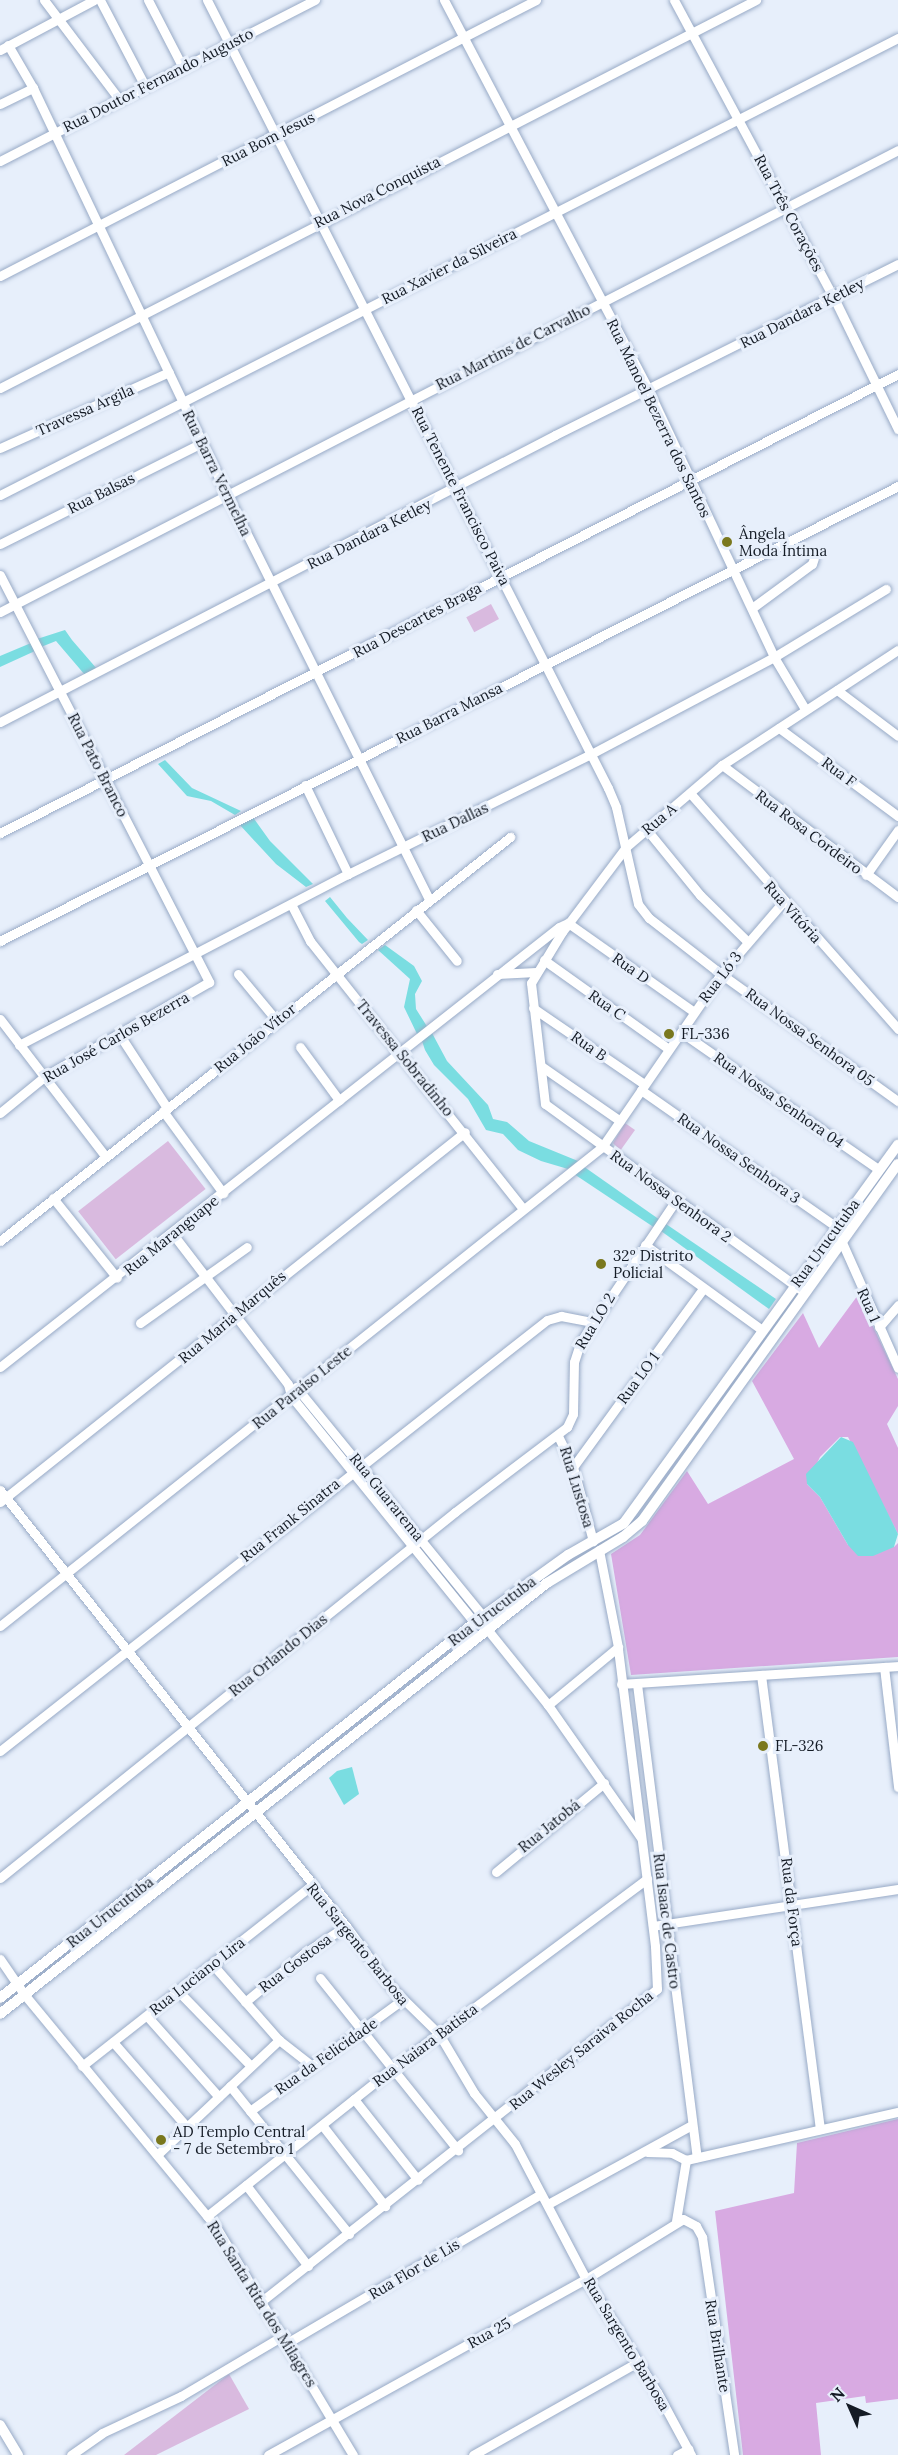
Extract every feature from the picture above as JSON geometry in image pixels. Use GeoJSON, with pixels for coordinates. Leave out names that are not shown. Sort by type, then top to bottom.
{"type":"FeatureCollection","features":[{"type":"Feature","properties":{"kind":"street"},"geometry":{"type":"LineString","coordinates":[[44,0],[119,99]]}},
{"type":"Feature","properties":{"kind":"street"},"geometry":{"type":"LineString","coordinates":[[4,48],[94,0]]}},
{"type":"Feature","properties":{"kind":"street"},"geometry":{"type":"LineString","coordinates":[[100,0],[144,84]]}},
{"type":"Feature","properties":{"kind":"street"},"geometry":{"type":"LineString","coordinates":[[148,0],[182,66]]}},
{"type":"Feature","properties":{"kind":"street","name":"Rua Tenente Francisco Paiva"},"geometry":{"type":"LineString","coordinates":[[207,0],[591,754],[616,807],[634,894],[643,911],[721,974]]}},
{"type":"Feature","properties":{"kind":"street","name":"Rua Doutor Fernando Augusto"},"geometry":{"type":"LineString","coordinates":[[0,161],[144,84],[315,0]]}},
{"type":"Feature","properties":{"kind":"street","name":"Rua Manoel Bezerra dos Santos"},"geometry":{"type":"LineString","coordinates":[[444,0],[507,125],[648,389],[774,657],[805,709]]}},
{"type":"Feature","properties":{"kind":"street","name":"Rua Bom Jesus"},"geometry":{"type":"LineString","coordinates":[[0,276],[536,0]]}},
{"type":"Feature","properties":{"kind":"street","name":"Rua Três Corações"},"geometry":{"type":"LineString","coordinates":[[674,0],[834,298],[898,429]]}},
{"type":"Feature","properties":{"kind":"street","name":"Rua Nova Conquista"},"geometry":{"type":"LineString","coordinates":[[0,388],[507,125],[756,0]]}},
{"type":"Feature","properties":{"kind":"street","name":"Rua Xavier da Silveira"},"geometry":{"type":"LineString","coordinates":[[0,495],[184,404],[898,38]]}},
{"type":"Feature","properties":{"kind":"street","name":"Rua Barra Vermelha"},"geometry":{"type":"LineString","coordinates":[[4,48],[33,88],[100,224],[202,443],[429,899]]}},
{"type":"Feature","properties":{"kind":"street"},"geometry":{"type":"LineString","coordinates":[[0,104],[33,88]]}},
{"type":"Feature","properties":{"kind":"street","name":"Rua Martins de Carvalho"},"geometry":{"type":"LineString","coordinates":[[0,612],[898,150]]}},
{"type":"Feature","properties":{"kind":"street","name":"Rua Dandara Ketley"},"geometry":{"type":"LineString","coordinates":[[0,722],[648,389],[898,264]]}},
{"type":"Feature","properties":{"kind":"street","name":"Travessa Argila"},"geometry":{"type":"LineString","coordinates":[[0,448],[169,372]]}},
{"type":"Feature","properties":{"kind":"street","name":"Rua Descartes Braga"},"geometry":{"type":"LineString","coordinates":[[0,833],[106,781],[898,374]]}},
{"type":"Feature","properties":{"kind":"street","name":"Rua Balsas"},"geometry":{"type":"LineString","coordinates":[[0,544],[202,443]]}},
{"type":"Feature","properties":{"kind":"street","name":"Rua Barra Mansa"},"geometry":{"type":"LineString","coordinates":[[0,941],[898,486]]}},
{"type":"Feature","properties":{"kind":"street"},"geometry":{"type":"LineString","coordinates":[[752,608],[812,564],[814,558]]}},
{"type":"Feature","properties":{"kind":"street","name":"Rua Pato Branco"},"geometry":{"type":"LineString","coordinates":[[0,575],[195,954]]}},
{"type":"Feature","properties":{"kind":"street","name":"Rua Dallas"},"geometry":{"type":"LineString","coordinates":[[19,1045],[348,874],[591,754],[774,657],[886,589]]}},
{"type":"Feature","properties":{"kind":"street","name":"Rua A"},"geometry":{"type":"LineString","coordinates":[[542,1095],[541,1066],[530,990],[536,972],[568,923],[626,847],[722,765],[898,650]]}},
{"type":"Feature","properties":{"kind":"street"},"geometry":{"type":"LineString","coordinates":[[837,690],[898,736]]}},
{"type":"Feature","properties":{"kind":"street","name":"Rua F"},"geometry":{"type":"LineString","coordinates":[[779,728],[898,816]]}},
{"type":"Feature","properties":{"kind":"street","name":"Rua Rosa Cordeiro"},"geometry":{"type":"LineString","coordinates":[[722,765],[898,897]]}},
{"type":"Feature","properties":{"kind":"street"},"geometry":{"type":"LineString","coordinates":[[305,785],[348,874]]}},
{"type":"Feature","properties":{"kind":"street","name":"Rua Vitória"},"geometry":{"type":"LineString","coordinates":[[690,793],[783,902],[898,1029]]}},
{"type":"Feature","properties":{"kind":"street"},"geometry":{"type":"LineString","coordinates":[[647,830],[682,875],[747,941]]}},
{"type":"Feature","properties":{"kind":"street"},"geometry":{"type":"LineString","coordinates":[[866,875],[898,830]]}},
{"type":"Feature","properties":{"kind":"street","name":"Rua João Vítor"},"geometry":{"type":"LineString","coordinates":[[0,1241],[510,837]]}},
{"type":"Feature","properties":{"kind":"street","name":"Rua Ló 3"},"geometry":{"type":"LineString","coordinates":[[602,1147],[721,974],[747,941],[783,902]]}},
{"type":"Feature","properties":{"kind":"street","name":"Travessa Sobradinho"},"geometry":{"type":"LineString","coordinates":[[291,904],[310,941],[465,1132],[523,1209]]}},
{"type":"Feature","properties":{"kind":"street"},"geometry":{"type":"LineString","coordinates":[[416,910],[457,961]]}},
{"type":"Feature","properties":{"kind":"street","name":"Rua Maranguape"},"geometry":{"type":"LineString","coordinates":[[0,1367],[117,1278],[544,936],[568,923]]}},
{"type":"Feature","properties":{"kind":"street","name":"Rua D"},"geometry":{"type":"LineString","coordinates":[[568,923],[694,1012]]}},
{"type":"Feature","properties":{"kind":"street","name":"Rua José Carlos Bezerra"},"geometry":{"type":"LineString","coordinates":[[0,1113],[44,1077],[208,984],[195,954]]}},
{"type":"Feature","properties":{"kind":"street","name":"Rua C"},"geometry":{"type":"LineString","coordinates":[[544,960],[669,1049]]}},
{"type":"Feature","properties":{"kind":"street"},"geometry":{"type":"LineString","coordinates":[[496,974],[536,972]]}},
{"type":"Feature","properties":{"kind":"street"},"geometry":{"type":"LineString","coordinates":[[238,974],[277,1021]]}},
{"type":"Feature","properties":{"kind":"street","name":"Rua Nossa Senhora 05"},"geometry":{"type":"LineString","coordinates":[[721,974],[898,1101]]}},
{"type":"Feature","properties":{"kind":"street","name":"Rua B"},"geometry":{"type":"LineString","coordinates":[[533,1008],[643,1087]]}},
{"type":"Feature","properties":{"kind":"street"},"geometry":{"type":"LineString","coordinates":[[0,1019],[105,1156]]}},
{"type":"Feature","properties":{"kind":"street","name":"Rua Nossa Senhora 04"},"geometry":{"type":"LineString","coordinates":[[681,1032],[878,1169]]}},
{"type":"Feature","properties":{"kind":"street"},"geometry":{"type":"LineString","coordinates":[[119,1034],[165,1109],[223,1193]]}},
{"type":"Feature","properties":{"kind":"street"},"geometry":{"type":"LineString","coordinates":[[300,1047],[339,1100]]}},
{"type":"Feature","properties":{"kind":"street"},"geometry":{"type":"LineString","coordinates":[[541,1066],[620,1121]]}},
{"type":"Feature","properties":{"kind":"street","name":"Rua Nossa Senhora 3"},"geometry":{"type":"LineString","coordinates":[[643,1087],[837,1227]]}},
{"type":"Feature","properties":{"kind":"street","name":"Rua Nossa Senhora 2"},"geometry":{"type":"LineString","coordinates":[[542,1095],[548,1107],[805,1292]]}},
{"type":"Feature","properties":{"kind":"street","name":"Rua Maria Marquês"},"geometry":{"type":"LineString","coordinates":[[2,1496],[235,1316],[465,1132]]}},
{"type":"Feature","properties":{"kind":"street","name":"Rua Urucutuba"},"geometry":{"type":"LineString","coordinates":[[0,2014],[479,1619],[596,1546],[642,1521],[668,1485],[676,1463],[762,1330],[878,1169],[898,1145]]}},
{"type":"Feature","properties":{"kind":"street","name":"Rua Paraíso Leste"},"geometry":{"type":"LineString","coordinates":[[0,1626],[602,1147]]}},
{"type":"Feature","properties":{"kind":"street","name":"Rua Urucutuba"},"geometry":{"type":"LineString","coordinates":[[0,1998],[488,1629],[624,1523],[659,1477],[676,1463],[898,1164]]}},
{"type":"Feature","properties":{"kind":"street"},"geometry":{"type":"LineString","coordinates":[[53,1198],[117,1278]]}},
{"type":"Feature","properties":{"kind":"street","name":"Rua LO 2"},"geometry":{"type":"LineString","coordinates":[[558,1436],[572,1419],[574,1362],[591,1322],[676,1200]]}},
{"type":"Feature","properties":{"kind":"street","name":"Rua Guararema"},"geometry":{"type":"LineString","coordinates":[[172,1233],[288,1383],[300,1389],[356,1467]]}},
{"type":"Feature","properties":{"kind":"street","name":"Rua 1"},"geometry":{"type":"LineString","coordinates":[[841,1240],[898,1368]]}},
{"type":"Feature","properties":{"kind":"street"},"geometry":{"type":"LineString","coordinates":[[645,1245],[762,1330]]}},
{"type":"Feature","properties":{"kind":"street"},"geometry":{"type":"LineString","coordinates":[[140,1323],[247,1247]]}},
{"type":"Feature","properties":{"kind":"street","name":"Rua LO 1"},"geometry":{"type":"LineString","coordinates":[[573,1467],[703,1289]]}},
{"type":"Feature","properties":{"kind":"street"},"geometry":{"type":"LineString","coordinates":[[879,1327],[898,1305]]}},
{"type":"Feature","properties":{"kind":"street","name":"Rua Frank Sinatra"},"geometry":{"type":"LineString","coordinates":[[0,1751],[129,1651],[356,1467],[547,1320],[561,1316],[591,1322]]}},
{"type":"Feature","properties":{"kind":"street","name":"Rua Guararema"},"geometry":{"type":"LineString","coordinates":[[288,1383],[291,1396],[356,1467],[479,1619]]}},
{"type":"Feature","properties":{"kind":"street","name":"Rua Lustosa"},"geometry":{"type":"LineString","coordinates":[[558,1436],[573,1467],[596,1546]]}},
{"type":"Feature","properties":{"kind":"street","name":"Rua Orlando Dias"},"geometry":{"type":"LineString","coordinates":[[0,1878],[549,1438],[558,1436]]}},
{"type":"Feature","properties":{"kind":"street"},"geometry":{"type":"LineString","coordinates":[[659,1477],[668,1485]]}},
{"type":"Feature","properties":{"kind":"street","name":"Rua Sargento Barbosa"},"geometry":{"type":"LineString","coordinates":[[2,1496],[129,1651],[402,2000],[439,2034],[474,2093],[497,2118],[548,2204],[586,2279],[636,2363],[657,2392],[690,2452]]}},
{"type":"Feature","properties":{"kind":"street"},"geometry":{"type":"LineString","coordinates":[[596,1546],[618,1647],[621,1684],[898,1666]]}},
{"type":"Feature","properties":{"kind":"street"},"geometry":{"type":"LineString","coordinates":[[488,1629],[548,1705],[643,1840]]}},
{"type":"Feature","properties":{"kind":"street"},"geometry":{"type":"LineString","coordinates":[[548,1705],[618,1647]]}},
{"type":"Feature","properties":{"kind":"street"},"geometry":{"type":"LineString","coordinates":[[884,1666],[898,1787]]}},
{"type":"Feature","properties":{"kind":"street","name":"Rua da Força"},"geometry":{"type":"LineString","coordinates":[[761,1675],[793,1904],[820,2129]]}},
{"type":"Feature","properties":{"kind":"street","name":"Rua Wesley Saraiva Rocha"},"geometry":{"type":"LineString","coordinates":[[263,2300],[654,1995],[659,1979],[643,1840],[621,1684]]}},
{"type":"Feature","properties":{"kind":"street","name":"Rua Isaac de Castro"},"geometry":{"type":"LineString","coordinates":[[637,1684],[669,1923],[690,2126],[697,2157]]}},
{"type":"Feature","properties":{"kind":"street","name":"Rua Jatobá"},"geometry":{"type":"LineString","coordinates":[[496,1872],[604,1782]]}},
{"type":"Feature","properties":{"kind":"street","name":"Rua Naiara Batista"},"geometry":{"type":"LineString","coordinates":[[207,2216],[393,2068],[647,1880]]}},
{"type":"Feature","properties":{"kind":"street","name":"Rua Luciano Lira"},"geometry":{"type":"LineString","coordinates":[[82,2066],[311,1886]]}},
{"type":"Feature","properties":{"kind":"street"},"geometry":{"type":"LineString","coordinates":[[653,1926],[898,1889]]}},
{"type":"Feature","properties":{"kind":"street","name":"Rua Gostosa"},"geometry":{"type":"LineString","coordinates":[[246,2002],[303,1954],[346,1926]]}},
{"type":"Feature","properties":{"kind":"street","name":"Rua Santa Rita dos Milagres"},"geometry":{"type":"LineString","coordinates":[[0,1959],[19,1983],[24,1994],[207,2216],[263,2300],[352,2455]]}},
{"type":"Feature","properties":{"kind":"street"},"geometry":{"type":"LineString","coordinates":[[213,1965],[279,2040],[310,2064]]}},
{"type":"Feature","properties":{"kind":"street"},"geometry":{"type":"LineString","coordinates":[[320,1978],[458,2150]]}},
{"type":"Feature","properties":{"kind":"street"},"geometry":{"type":"LineString","coordinates":[[179,1992],[251,2066]]}},
{"type":"Feature","properties":{"kind":"street","name":"Rua da Felicidade"},"geometry":{"type":"LineString","coordinates":[[250,2111],[310,2064],[362,2032],[402,2000]]}},
{"type":"Feature","properties":{"kind":"street"},"geometry":{"type":"LineString","coordinates":[[147,2016],[219,2097]]}},
{"type":"Feature","properties":{"kind":"street"},"geometry":{"type":"LineString","coordinates":[[157,2155],[279,2040]]}},
{"type":"Feature","properties":{"kind":"street"},"geometry":{"type":"LineString","coordinates":[[113,2042],[187,2127]]}},
{"type":"Feature","properties":{"kind":"street"},"geometry":{"type":"LineString","coordinates":[[230,2086],[349,2234]]}},
{"type":"Feature","properties":{"kind":"street"},"geometry":{"type":"LineString","coordinates":[[354,2099],[418,2180]]}},
{"type":"Feature","properties":{"kind":"street"},"geometry":{"type":"LineString","coordinates":[[647,2152],[672,2153],[686,2160],[898,2112]]}},
{"type":"Feature","properties":{"kind":"street"},"geometry":{"type":"LineString","coordinates":[[322,2126],[385,2206]]}},
{"type":"Feature","properties":{"kind":"street"},"geometry":{"type":"LineString","coordinates":[[548,2204],[647,2152],[690,2126]]}},
{"type":"Feature","properties":{"kind":"street"},"geometry":{"type":"LineString","coordinates":[[676,2221],[686,2160]]}},
{"type":"Feature","properties":{"kind":"street"},"geometry":{"type":"LineString","coordinates":[[246,2185],[308,2266]]}},
{"type":"Feature","properties":{"kind":"street","name":"Rua Flor de Lis"},"geometry":{"type":"LineString","coordinates":[[285,2339],[541,2194]]}},
{"type":"Feature","properties":{"kind":"street","name":"Rua Brilhante"},"geometry":{"type":"LineString","coordinates":[[676,2221],[690,2222],[702,2237],[734,2455]]}},
{"type":"Feature","properties":{"kind":"street","name":"Rua 25"},"geometry":{"type":"LineString","coordinates":[[268,2455],[586,2279],[676,2221]]}},
{"type":"Feature","properties":{"kind":"street"},"geometry":{"type":"LineString","coordinates":[[71,2455],[102,2433],[181,2396],[285,2339]]}},
{"type":"Feature","properties":{"kind":"street"},"geometry":{"type":"LineString","coordinates":[[473,2455],[636,2363]]}},
{"type":"Feature","properties":{"kind":"street"},"geometry":{"type":"LineString","coordinates":[[0,2425],[18,2455]]}},
{"type":"Feature","properties":{"kind":"street"},"geometry":{"type":"LineString","coordinates":[[677,2455],[690,2452]]}},
{"type":"Feature","properties":{"kind":"shaded area"},"geometry":{"type":"Polygon","coordinates":[[[491,604],[499,619],[474,632],[466,617],[491,604]]]}},
{"type":"Feature","properties":{"kind":"shaded area"},"geometry":{"type":"Polygon","coordinates":[[[625,1123],[635,1130],[620,1151],[613,1143],[625,1123]]]}},
{"type":"Feature","properties":{"kind":"shaded area"},"geometry":{"type":"Polygon","coordinates":[[[168,1141],[206,1189],[116,1259],[78,1211],[168,1141]]]}},
{"type":"Feature","properties":{"kind":"shaded area"},"geometry":{"type":"Polygon","coordinates":[[[858,1295],[898,1379],[898,1406],[887,1424],[898,1448],[898,1534],[848,1437],[840,1437],[820,1457],[807,1484],[820,1497],[848,1545],[894,1547],[898,1543],[898,1657],[631,1675],[611,1554],[640,1535],[687,1471],[708,1504],[794,1459],[752,1381],[803,1313],[819,1348],[858,1295]]]}},
{"type":"Feature","properties":{"kind":"shaded area"},"geometry":{"type":"Polygon","coordinates":[[[898,2119],[898,2399],[866,2403],[865,2396],[816,2403],[821,2455],[743,2455],[715,2211],[794,2193],[797,2143],[898,2119]]]}},
{"type":"Feature","properties":{"kind":"shaded area"},"geometry":{"type":"Polygon","coordinates":[[[229,2374],[249,2409],[156,2455],[124,2455],[229,2374]]]}},
{"type":"Feature","properties":{"kind":"water"},"geometry":{"type":"Polygon","coordinates":[[[65,630],[97,669],[85,675],[56,641],[41,647],[37,639],[65,630]]]}},
{"type":"Feature","properties":{"kind":"water"},"geometry":{"type":"Polygon","coordinates":[[[31,643],[35,651],[0,667],[0,656],[31,643]]]}},
{"type":"Feature","properties":{"kind":"water"},"geometry":{"type":"Polygon","coordinates":[[[165,760],[192,788],[241,811],[235,815],[211,801],[187,796],[158,764],[165,760]]]}},
{"type":"Feature","properties":{"kind":"water"},"geometry":{"type":"Polygon","coordinates":[[[252,816],[270,841],[313,884],[306,887],[276,864],[239,824],[252,816]]]}},
{"type":"Feature","properties":{"kind":"water"},"geometry":{"type":"Polygon","coordinates":[[[330,897],[368,940],[362,944],[359,942],[325,901],[330,897]]]}},
{"type":"Feature","properties":{"kind":"water"},"geometry":{"type":"Polygon","coordinates":[[[385,945],[414,966],[422,981],[415,994],[416,1009],[428,1028],[418,1036],[404,1007],[410,979],[378,950],[385,945]]]}},
{"type":"Feature","properties":{"kind":"water"},"geometry":{"type":"Polygon","coordinates":[[[432,1033],[447,1061],[488,1105],[493,1119],[507,1122],[529,1141],[578,1161],[568,1169],[541,1161],[518,1150],[503,1134],[486,1130],[468,1099],[434,1065],[425,1050],[422,1041],[432,1033]]]}},
{"type":"Feature","properties":{"kind":"water"},"geometry":{"type":"Polygon","coordinates":[[[583,1166],[660,1220],[655,1228],[574,1174],[583,1166]]]}},
{"type":"Feature","properties":{"kind":"water"},"geometry":{"type":"Polygon","coordinates":[[[666,1224],[776,1299],[769,1309],[661,1231],[666,1224]]]}},
{"type":"Feature","properties":{"kind":"water"},"geometry":{"type":"Polygon","coordinates":[[[841,1437],[853,1442],[898,1534],[894,1547],[873,1556],[858,1556],[848,1545],[820,1497],[807,1484],[806,1474],[841,1437]]]}},
{"type":"Feature","properties":{"kind":"water"},"geometry":{"type":"Polygon","coordinates":[[[352,1767],[359,1794],[344,1805],[329,1778],[337,1771],[352,1767]]]}},
{"type":"Feature","properties":{"kind":"place","name":"Ângela Moda Íntima"},"geometry":{"type":"Point","coordinates":[727,542]}},
{"type":"Feature","properties":{"kind":"place","name":"FL-336"},"geometry":{"type":"Point","coordinates":[669,1034]}},
{"type":"Feature","properties":{"kind":"place","name":"32º Distrito Policial"},"geometry":{"type":"Point","coordinates":[601,1264]}},
{"type":"Feature","properties":{"kind":"place","name":"FL-326"},"geometry":{"type":"Point","coordinates":[763,1746]}},
{"type":"Feature","properties":{"kind":"place","name":"AD Templo Central - 7 de Setembro 1"},"geometry":{"type":"Point","coordinates":[161,2140]}}]}
